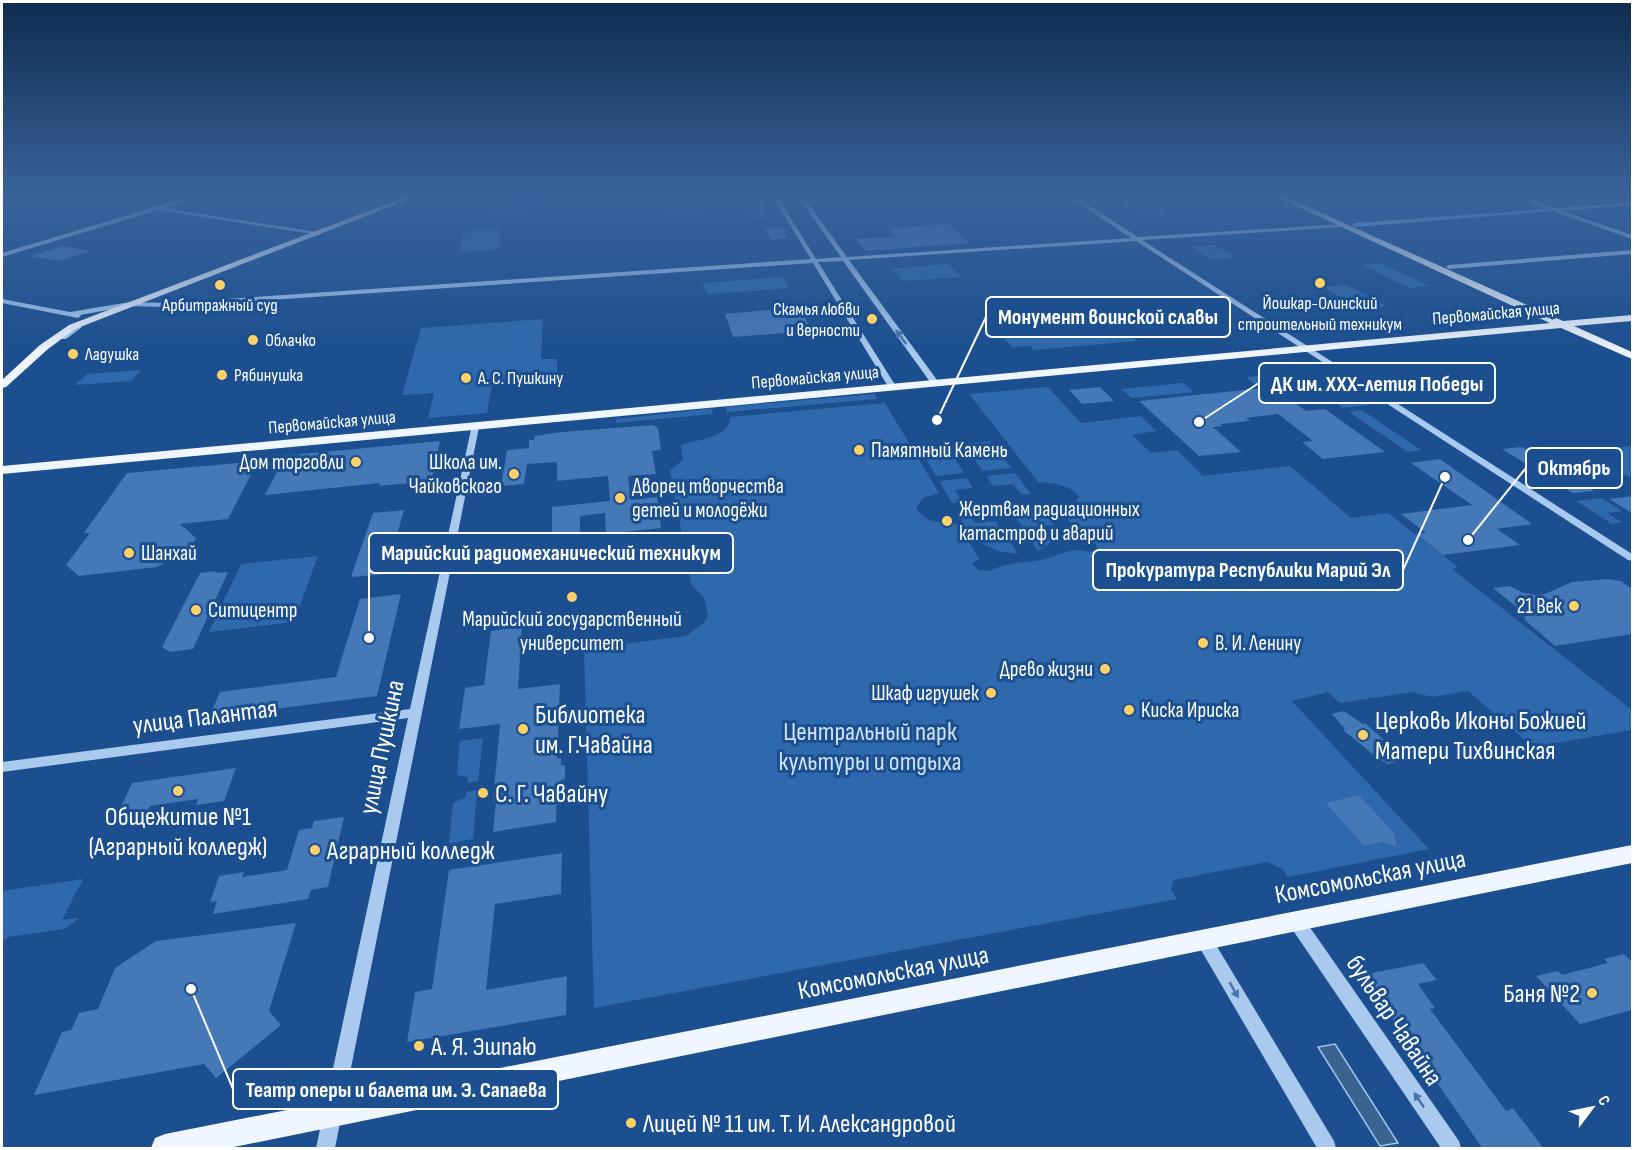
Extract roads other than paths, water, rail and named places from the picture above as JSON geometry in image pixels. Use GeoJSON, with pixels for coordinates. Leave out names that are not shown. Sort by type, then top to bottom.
{"type":"FeatureCollection","features":[{"type":"Feature","properties":{"kind":"main road"},"geometry":{"type":"LineString","coordinates":[[2,385],[60,334],[130,304],[280,248]]}},
{"type":"Feature","properties":{"kind":"main road"},"geometry":{"type":"LineString","coordinates":[[1392,248],[1632,356]]}},
{"type":"Feature","properties":{"kind":"main road"},"geometry":{"type":"LineString","coordinates":[[1406,248],[1632,348]]}},
{"type":"Feature","properties":{"kind":"main road"},"geometry":{"type":"LineString","coordinates":[[2,395],[64,338],[130,304]]}},
{"type":"Feature","properties":{"kind":"main road","name":"Первомайская улица"},"geometry":{"type":"LineString","coordinates":[[2,470],[1632,318]]}},
{"type":"Feature","properties":{"kind":"main road","name":"Комсомольская улица"},"geometry":{"type":"LineString","coordinates":[[165,1149],[1632,854]]}},
{"type":"Feature","properties":{"kind":"street"},"geometry":{"type":"LineString","coordinates":[[2,255],[26,248]]}},
{"type":"Feature","properties":{"kind":"street"},"geometry":{"type":"LineString","coordinates":[[806,248],[892,388]]}},
{"type":"Feature","properties":{"kind":"street"},"geometry":{"type":"LineString","coordinates":[[837,248],[936,384]]}},
{"type":"Feature","properties":{"kind":"street"},"geometry":{"type":"LineString","coordinates":[[72,314],[130,304],[167,305],[1010,248]]}},
{"type":"Feature","properties":{"kind":"street"},"geometry":{"type":"LineString","coordinates":[[1150,248],[1632,558]]}},
{"type":"Feature","properties":{"kind":"street"},"geometry":{"type":"LineString","coordinates":[[1449,267],[1632,252]]}},
{"type":"Feature","properties":{"kind":"street"},"geometry":{"type":"LineString","coordinates":[[2,301],[72,314],[87,321],[64,338]]}},
{"type":"Feature","properties":{"kind":"street","name":"улица Пушкина"},"geometry":{"type":"LineString","coordinates":[[325,1149],[475,427]]}},
{"type":"Feature","properties":{"kind":"street","name":"улица Палантая"},"geometry":{"type":"LineString","coordinates":[[2,767],[415,713]]}},
{"type":"Feature","properties":{"kind":"street","name":"бульвар Чавайна"},"geometry":{"type":"LineString","coordinates":[[1296,921],[1452,1149]]}},
{"type":"Feature","properties":{"kind":"street"},"geometry":{"type":"LineString","coordinates":[[1204,940],[1327,1149]]}},
{"type":"Feature","properties":{"kind":"place","name":"Йошкар-Олинский строительный техникум"},"geometry":{"type":"Point","coordinates":[1320,283]}},
{"type":"Feature","properties":{"kind":"place","name":"Арбитражный суд"},"geometry":{"type":"Point","coordinates":[220,285]}},
{"type":"Feature","properties":{"kind":"place","name":"Скамья любви и верности"},"geometry":{"type":"Point","coordinates":[872,319]}},
{"type":"Feature","properties":{"kind":"place","name":"Облачко"},"geometry":{"type":"Point","coordinates":[253,340]}},
{"type":"Feature","properties":{"kind":"place","name":"Ладушка"},"geometry":{"type":"Point","coordinates":[73,354]}},
{"type":"Feature","properties":{"kind":"place","name":"Рябинушка"},"geometry":{"type":"Point","coordinates":[222,375]}},
{"type":"Feature","properties":{"kind":"place","name":"А. С. Пушкину"},"geometry":{"type":"Point","coordinates":[466,378]}},
{"type":"Feature","properties":{"kind":"place","name":"Монумент воинской славы"},"geometry":{"type":"Point","coordinates":[937,420]}},
{"type":"Feature","properties":{"kind":"place","name":"ДК им. ХХХ-летия Победы"},"geometry":{"type":"Point","coordinates":[1199,422]}},
{"type":"Feature","properties":{"kind":"place","name":"Памятный Камень"},"geometry":{"type":"Point","coordinates":[859,450]}},
{"type":"Feature","properties":{"kind":"place","name":"Дом торговли"},"geometry":{"type":"Point","coordinates":[356,462]}},
{"type":"Feature","properties":{"kind":"place","name":"Школа им. Чайковского"},"geometry":{"type":"Point","coordinates":[514,474]}},
{"type":"Feature","properties":{"kind":"place","name":"Прокуратура Республики Марий Эл"},"geometry":{"type":"Point","coordinates":[1445,477]}},
{"type":"Feature","properties":{"kind":"place","name":"Дворец творчества детей и молодёжи"},"geometry":{"type":"Point","coordinates":[620,498]}},
{"type":"Feature","properties":{"kind":"place","name":"Жертвам радиационных катастроф и аварий"},"geometry":{"type":"Point","coordinates":[947,521]}},
{"type":"Feature","properties":{"kind":"place","name":"Октябрь"},"geometry":{"type":"Point","coordinates":[1468,540]}},
{"type":"Feature","properties":{"kind":"place","name":"Шанхай"},"geometry":{"type":"Point","coordinates":[129,553]}},
{"type":"Feature","properties":{"kind":"place","name":"Марийский государственный университет"},"geometry":{"type":"Point","coordinates":[572,597]}},
{"type":"Feature","properties":{"kind":"place","name":"21 Век"},"geometry":{"type":"Point","coordinates":[1574,606]}},
{"type":"Feature","properties":{"kind":"place","name":"Ситицентр"},"geometry":{"type":"Point","coordinates":[196,610]}},
{"type":"Feature","properties":{"kind":"place","name":"Марийский радиомеханический техникум"},"geometry":{"type":"Point","coordinates":[369,638]}},
{"type":"Feature","properties":{"kind":"place","name":"В. И. Ленину"},"geometry":{"type":"Point","coordinates":[1203,643]}},
{"type":"Feature","properties":{"kind":"place","name":"Древо жизни"},"geometry":{"type":"Point","coordinates":[1105,669]}},
{"type":"Feature","properties":{"kind":"place","name":"Шкаф игрушек"},"geometry":{"type":"Point","coordinates":[991,693]}},
{"type":"Feature","properties":{"kind":"place","name":"Киска Ириска"},"geometry":{"type":"Point","coordinates":[1129,710]}},
{"type":"Feature","properties":{"kind":"place","name":"Библиотека им. Г.Чавайна"},"geometry":{"type":"Point","coordinates":[523,729]}},
{"type":"Feature","properties":{"kind":"place","name":"Церковь Иконы Божией Матери Тихвинская"},"geometry":{"type":"Point","coordinates":[1363,735]}},
{"type":"Feature","properties":{"kind":"place","name":"Общежитие №1 (Аграрный колледж)"},"geometry":{"type":"Point","coordinates":[178,791]}},
{"type":"Feature","properties":{"kind":"place","name":"С. Г. Чавайну"},"geometry":{"type":"Point","coordinates":[483,793]}},
{"type":"Feature","properties":{"kind":"place","name":"Аграрный колледж"},"geometry":{"type":"Point","coordinates":[315,850]}},
{"type":"Feature","properties":{"kind":"place","name":"Театр оперы и балета им. Э. Сапаева"},"geometry":{"type":"Point","coordinates":[191,989]}},
{"type":"Feature","properties":{"kind":"place","name":"Баня №2"},"geometry":{"type":"Point","coordinates":[1592,993]}},
{"type":"Feature","properties":{"kind":"place","name":"А. Я. Эшпаю"},"geometry":{"type":"Point","coordinates":[419,1046]}},
{"type":"Feature","properties":{"kind":"place","name":"Лицей № 11 им. Т. И. Александровой"},"geometry":{"type":"Point","coordinates":[631,1123]}},
{"type":"Feature","properties":{"kind":"park label","name":"Центральный парк культуры и отдыха"},"geometry":{"type":"Point","coordinates":[870,746]}}]}
